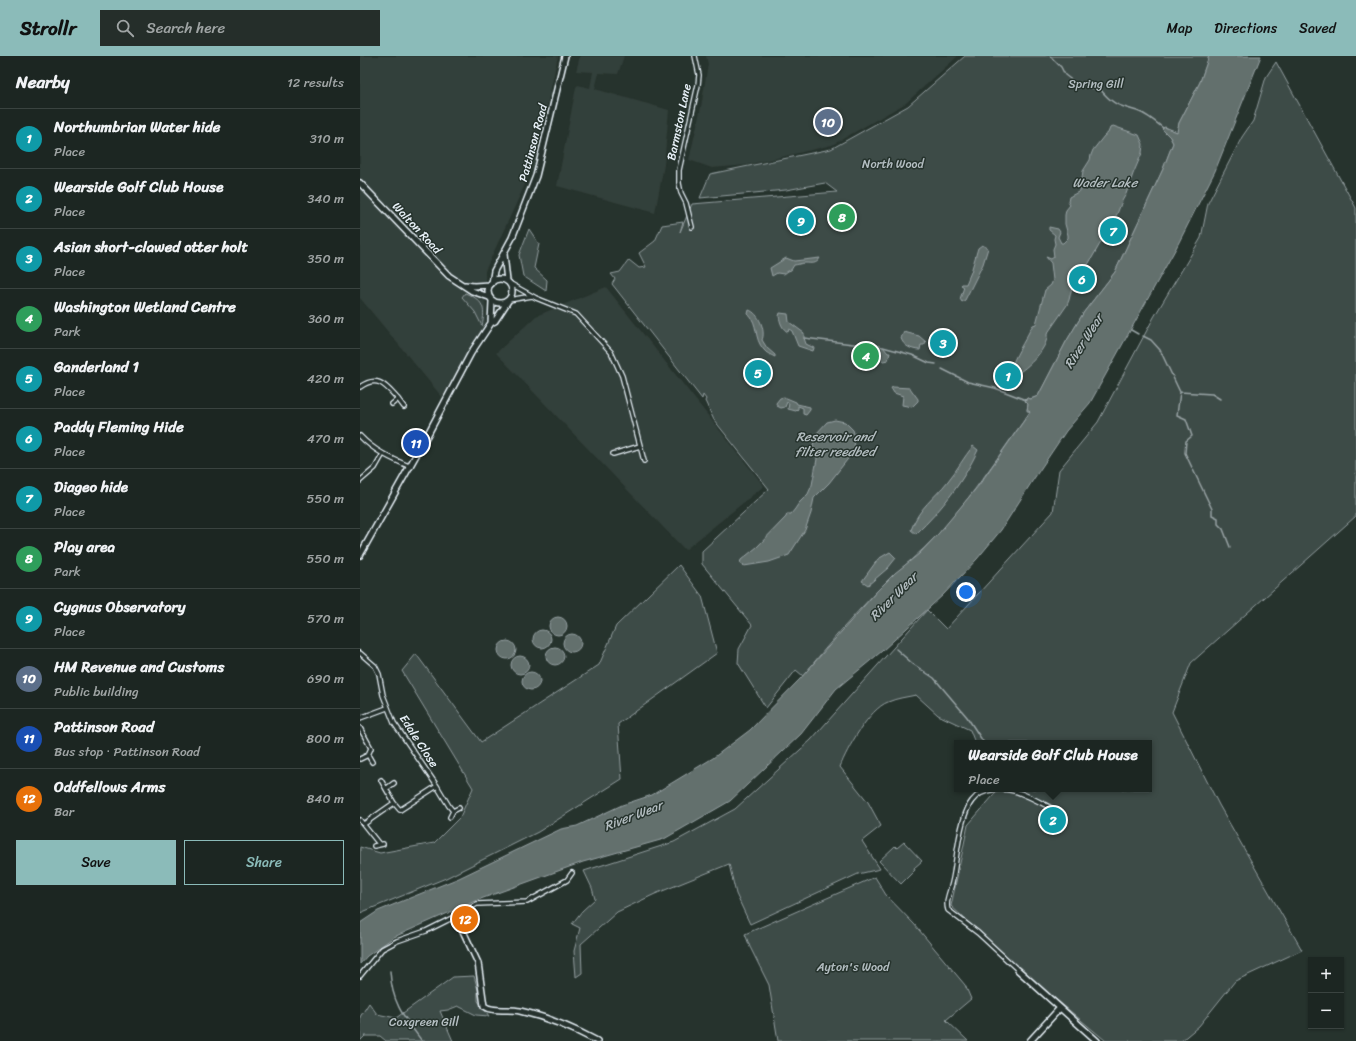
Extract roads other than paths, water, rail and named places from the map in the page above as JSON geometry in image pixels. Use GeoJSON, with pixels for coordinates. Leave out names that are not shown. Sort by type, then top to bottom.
{"type":"FeatureCollection","features":[{"type":"Feature","properties":{"kind":"street","name":"Pattinson Road"},"geometry":{"type":"LineString","coordinates":[[491,284],[499,259],[504,254],[523,213],[536,176],[565,56]]}},
{"type":"Feature","properties":{"kind":"street","name":"Barmston Lane"},"geometry":{"type":"LineString","coordinates":[[692,227],[679,183],[679,170],[698,85],[699,75],[694,56]]}},
{"type":"Feature","properties":{"kind":"street","name":"Walton Road"},"geometry":{"type":"LineString","coordinates":[[360,183],[448,276],[472,291],[491,299]]}},
{"type":"Feature","properties":{"kind":"street"},"geometry":{"type":"LineString","coordinates":[[360,555],[472,353],[491,323],[495,321],[509,301],[513,292],[509,283],[504,254]]}},
{"type":"Feature","properties":{"kind":"street"},"geometry":{"type":"LineString","coordinates":[[491,323],[491,299],[488,291],[491,284],[499,279],[533,296],[576,314],[611,352],[622,376],[644,461]]}},
{"type":"Feature","properties":{"kind":"street","name":"Walton Road"},"geometry":{"type":"LineString","coordinates":[[462,284],[474,286],[491,284]]}},
{"type":"Feature","properties":{"kind":"street"},"geometry":{"type":"LineString","coordinates":[[491,299],[500,304],[533,296]]}},
{"type":"Feature","properties":{"kind":"street"},"geometry":{"type":"LineString","coordinates":[[360,387],[372,381],[384,384],[404,407]]}},
{"type":"Feature","properties":{"kind":"street"},"geometry":{"type":"LineString","coordinates":[[392,404],[398,399]]}},
{"type":"Feature","properties":{"kind":"street"},"geometry":{"type":"LineString","coordinates":[[360,436],[368,445],[410,467]]}},
{"type":"Feature","properties":{"kind":"street"},"geometry":{"type":"LineString","coordinates":[[613,454],[640,446]]}},
{"type":"Feature","properties":{"kind":"street"},"geometry":{"type":"LineString","coordinates":[[360,480],[376,468],[383,454]]}},
{"type":"Feature","properties":{"kind":"street","name":"Edale Close"},"geometry":{"type":"LineString","coordinates":[[360,653],[375,666],[379,674],[387,708],[394,723],[453,811]]}},
{"type":"Feature","properties":{"kind":"street"},"geometry":{"type":"LineString","coordinates":[[360,718],[387,708]]}},
{"type":"Feature","properties":{"kind":"street"},"geometry":{"type":"LineString","coordinates":[[360,728],[371,748],[368,755],[360,759]]}},
{"type":"Feature","properties":{"kind":"street"},"geometry":{"type":"LineString","coordinates":[[368,755],[372,762]]}},
{"type":"Feature","properties":{"kind":"street"},"geometry":{"type":"LineString","coordinates":[[381,780],[394,803],[400,810],[437,786]]}},
{"type":"Feature","properties":{"kind":"street"},"geometry":{"type":"LineString","coordinates":[[386,789],[394,783]]}},
{"type":"Feature","properties":{"kind":"street"},"geometry":{"type":"LineString","coordinates":[[987,792],[972,800],[966,813],[948,900],[948,910],[978,933],[1097,1041]]}},
{"type":"Feature","properties":{"kind":"street"},"geometry":{"type":"LineString","coordinates":[[1020,792],[1061,813]]}},
{"type":"Feature","properties":{"kind":"street"},"geometry":{"type":"LineString","coordinates":[[364,824],[394,803]]}},
{"type":"Feature","properties":{"kind":"street"},"geometry":{"type":"LineString","coordinates":[[450,817],[453,811],[459,808]]}},
{"type":"Feature","properties":{"kind":"street"},"geometry":{"type":"LineString","coordinates":[[360,820],[378,844]]}},
{"type":"Feature","properties":{"kind":"street"},"geometry":{"type":"LineString","coordinates":[[374,846],[383,844]]}},
{"type":"Feature","properties":{"kind":"street"},"geometry":{"type":"LineString","coordinates":[[360,976],[382,949],[397,941],[426,931],[478,904],[527,902],[567,880],[572,873]]}},
{"type":"Feature","properties":{"kind":"street"},"geometry":{"type":"LineString","coordinates":[[456,916],[478,962],[484,1006],[488,1009],[494,1010],[508,1009],[520,1011],[571,1027],[597,1041]]}},
{"type":"Feature","properties":{"kind":"street"},"geometry":{"type":"LineString","coordinates":[[1030,1041],[1060,1008]]}},
{"type":"Feature","properties":{"kind":"water","name":"River Wear"},"geometry":{"type":"Polygon","coordinates":[[[1209,56],[1261,56],[1215,171],[1176,248],[1090,403],[1066,431],[1001,530],[977,559],[943,595],[882,651],[836,689],[801,734],[730,801],[664,839],[583,862],[475,901],[394,937],[367,956],[360,964],[360,923],[378,911],[459,878],[561,829],[577,826],[622,805],[652,795],[713,758],[750,730],[800,679],[877,591],[895,573],[919,554],[939,533],[979,485],[1030,412],[1027,411],[1028,404],[1025,401],[1027,398],[1031,399],[1038,396],[1066,342],[1084,312],[1115,272],[1163,169],[1173,143],[1170,137],[1162,129],[1164,127],[1177,132],[1179,123],[1200,82],[1209,56]]]}},
{"type":"Feature","properties":{"kind":"water","name":"Wader Lake"},"geometry":{"type":"Polygon","coordinates":[[[1113,126],[1139,135],[1143,144],[1142,153],[1126,194],[1117,214],[1089,263],[1081,270],[1077,283],[1072,287],[1067,305],[1047,334],[1045,345],[1031,363],[1013,376],[1007,372],[1007,369],[1011,369],[1012,364],[1031,328],[1036,324],[1045,290],[1051,285],[1053,280],[1051,263],[1046,257],[1051,259],[1054,257],[1053,249],[1055,244],[1055,235],[1049,230],[1049,227],[1058,229],[1060,232],[1058,237],[1061,243],[1068,238],[1065,215],[1066,210],[1070,205],[1068,202],[1069,197],[1080,191],[1083,171],[1090,160],[1093,150],[1113,126]]]}},
{"type":"Feature","properties":{"kind":"water"},"geometry":{"type":"Polygon","coordinates":[[[982,245],[988,248],[983,264],[965,300],[962,302],[960,299],[964,287],[961,285],[966,284],[978,248],[982,245]]]}},
{"type":"Feature","properties":{"kind":"water"},"geometry":{"type":"Polygon","coordinates":[[[786,258],[794,261],[820,258],[815,263],[794,265],[791,270],[784,274],[777,273],[772,276],[770,268],[786,258]]]}},
{"type":"Feature","properties":{"kind":"water"},"geometry":{"type":"Polygon","coordinates":[[[749,310],[759,318],[763,332],[762,340],[767,348],[775,355],[775,357],[766,352],[758,341],[754,322],[748,314],[749,310]]]}},
{"type":"Feature","properties":{"kind":"water"},"geometry":{"type":"Polygon","coordinates":[[[780,313],[788,314],[789,322],[804,333],[806,344],[814,348],[813,351],[798,346],[792,331],[789,329],[788,332],[784,329],[780,321],[780,313]]]}},
{"type":"Feature","properties":{"kind":"water"},"geometry":{"type":"Polygon","coordinates":[[[904,332],[919,336],[926,342],[924,345],[921,345],[920,350],[911,348],[902,341],[901,338],[904,332]]]}},
{"type":"Feature","properties":{"kind":"water"},"geometry":{"type":"Polygon","coordinates":[[[862,341],[871,346],[877,345],[883,347],[888,353],[890,353],[888,360],[883,361],[875,355],[860,349],[862,341]]]}},
{"type":"Feature","properties":{"kind":"water"},"geometry":{"type":"Polygon","coordinates":[[[891,388],[910,388],[918,401],[912,407],[902,405],[903,396],[894,393],[891,388]]]}},
{"type":"Feature","properties":{"kind":"water"},"geometry":{"type":"Polygon","coordinates":[[[784,397],[796,402],[797,404],[810,407],[810,410],[806,415],[803,414],[803,408],[798,406],[796,411],[788,409],[789,403],[787,402],[785,407],[781,408],[777,406],[776,403],[780,398],[784,397]]]}},
{"type":"Feature","properties":{"kind":"water","name":"Reservoir and filter reedbed"},"geometry":{"type":"Polygon","coordinates":[[[835,420],[845,422],[853,430],[855,437],[854,451],[829,483],[814,498],[805,530],[789,555],[769,562],[744,566],[740,563],[741,560],[757,547],[786,517],[787,514],[791,514],[808,494],[812,485],[817,459],[813,445],[816,434],[827,422],[835,420]]]}},
{"type":"Feature","properties":{"kind":"water"},"geometry":{"type":"Polygon","coordinates":[[[973,446],[978,450],[959,484],[935,515],[916,534],[911,530],[918,515],[948,481],[973,446]]]}},
{"type":"Feature","properties":{"kind":"water"},"geometry":{"type":"Polygon","coordinates":[[[890,552],[896,558],[888,568],[868,585],[862,581],[878,559],[890,552]]]}},
{"type":"Feature","properties":{"kind":"water"},"geometry":{"type":"Polygon","coordinates":[[[558,617],[564,620],[567,626],[564,632],[558,635],[552,632],[549,626],[552,620],[558,617]]]}},
{"type":"Feature","properties":{"kind":"water"},"geometry":{"type":"Polygon","coordinates":[[[542,630],[548,633],[551,639],[548,645],[542,648],[536,645],[533,639],[536,633],[542,630]]]}},
{"type":"Feature","properties":{"kind":"water"},"geometry":{"type":"Polygon","coordinates":[[[572,634],[578,637],[581,643],[578,649],[572,652],[566,649],[563,643],[566,637],[572,634]]]}},
{"type":"Feature","properties":{"kind":"water"},"geometry":{"type":"Polygon","coordinates":[[[507,641],[513,644],[516,650],[513,656],[507,659],[501,656],[498,650],[501,644],[507,641]]]}},
{"type":"Feature","properties":{"kind":"water"},"geometry":{"type":"Polygon","coordinates":[[[555,647],[561,650],[564,656],[561,662],[555,665],[549,662],[546,656],[549,650],[555,647]]]}},
{"type":"Feature","properties":{"kind":"water"},"geometry":{"type":"Polygon","coordinates":[[[520,656],[526,659],[529,665],[526,671],[520,674],[514,671],[511,665],[514,659],[520,656]]]}},
{"type":"Feature","properties":{"kind":"water"},"geometry":{"type":"Polygon","coordinates":[[[531,672],[537,675],[540,681],[537,687],[531,690],[525,687],[522,681],[525,675],[531,672]]]}},
{"type":"Feature","properties":{"kind":"waterway"},"geometry":{"type":"LineString","coordinates":[[1050,56],[1061,67],[1065,75],[1078,85],[1081,83],[1090,88],[1100,89],[1112,101],[1120,106],[1144,114],[1163,128]]}},
{"type":"Feature","properties":{"kind":"waterway"},"geometry":{"type":"LineString","coordinates":[[1131,330],[1138,334]]}},
{"type":"Feature","properties":{"kind":"waterway"},"geometry":{"type":"LineString","coordinates":[[1143,336],[1151,340],[1160,350],[1180,392],[1177,415],[1186,419],[1192,436],[1186,441],[1185,453],[1212,509],[1212,515],[1218,518],[1218,524],[1223,529],[1230,547]]}},
{"type":"Feature","properties":{"kind":"waterway"},"geometry":{"type":"LineString","coordinates":[[804,338],[861,345]]}},
{"type":"Feature","properties":{"kind":"waterway"},"geometry":{"type":"LineString","coordinates":[[883,347],[912,355],[929,363],[936,364]]}},
{"type":"Feature","properties":{"kind":"waterway"},"geometry":{"type":"LineString","coordinates":[[942,369],[968,382],[995,388],[1026,400]]}},
{"type":"Feature","properties":{"kind":"waterway"},"geometry":{"type":"LineString","coordinates":[[1180,392],[1212,394],[1220,399]]}},
{"type":"Feature","properties":{"kind":"waterway"},"geometry":{"type":"LineString","coordinates":[[896,649],[913,664],[934,678],[967,717],[982,740]]}},
{"type":"Feature","properties":{"kind":"waterway","name":"Coxgreen Gill"},"geometry":{"type":"LineString","coordinates":[[390,971],[396,1001],[409,1024],[422,1041]]}},
{"type":"Feature","properties":{"kind":"place","name":"HM Revenue and Customs"},"geometry":{"type":"Point","coordinates":[828,122]}},
{"type":"Feature","properties":{"kind":"place","name":"Play area"},"geometry":{"type":"Point","coordinates":[842,217]}},
{"type":"Feature","properties":{"kind":"place","name":"Cygnus Observatory"},"geometry":{"type":"Point","coordinates":[801,221]}},
{"type":"Feature","properties":{"kind":"place","name":"Diageo hide"},"geometry":{"type":"Point","coordinates":[1113,231]}},
{"type":"Feature","properties":{"kind":"place","name":"Paddy Fleming Hide"},"geometry":{"type":"Point","coordinates":[1082,279]}},
{"type":"Feature","properties":{"kind":"place","name":"Asian short-clawed otter holt"},"geometry":{"type":"Point","coordinates":[943,343]}},
{"type":"Feature","properties":{"kind":"place","name":"Washington Wetland Centre"},"geometry":{"type":"Point","coordinates":[866,356]}},
{"type":"Feature","properties":{"kind":"place","name":"Ganderland 1"},"geometry":{"type":"Point","coordinates":[758,373]}},
{"type":"Feature","properties":{"kind":"place","name":"Northumbrian Water hide"},"geometry":{"type":"Point","coordinates":[1008,376]}},
{"type":"Feature","properties":{"kind":"place","name":"Pattinson Road"},"geometry":{"type":"Point","coordinates":[416,443]}},
{"type":"Feature","properties":{"kind":"place","name":"Wearside Golf Club House"},"geometry":{"type":"Point","coordinates":[1053,820]}},
{"type":"Feature","properties":{"kind":"place","name":"Oddfellows Arms"},"geometry":{"type":"Point","coordinates":[465,919]}},
{"type":"Feature","properties":{"kind":"park label","name":"Spring Gill"},"geometry":{"type":"Point","coordinates":[1096,84]}},
{"type":"Feature","properties":{"kind":"park label","name":"North Wood"},"geometry":{"type":"Point","coordinates":[893,164]}},
{"type":"Feature","properties":{"kind":"park label","name":"Ayton's Wood"},"geometry":{"type":"Point","coordinates":[853,967]}}]}
